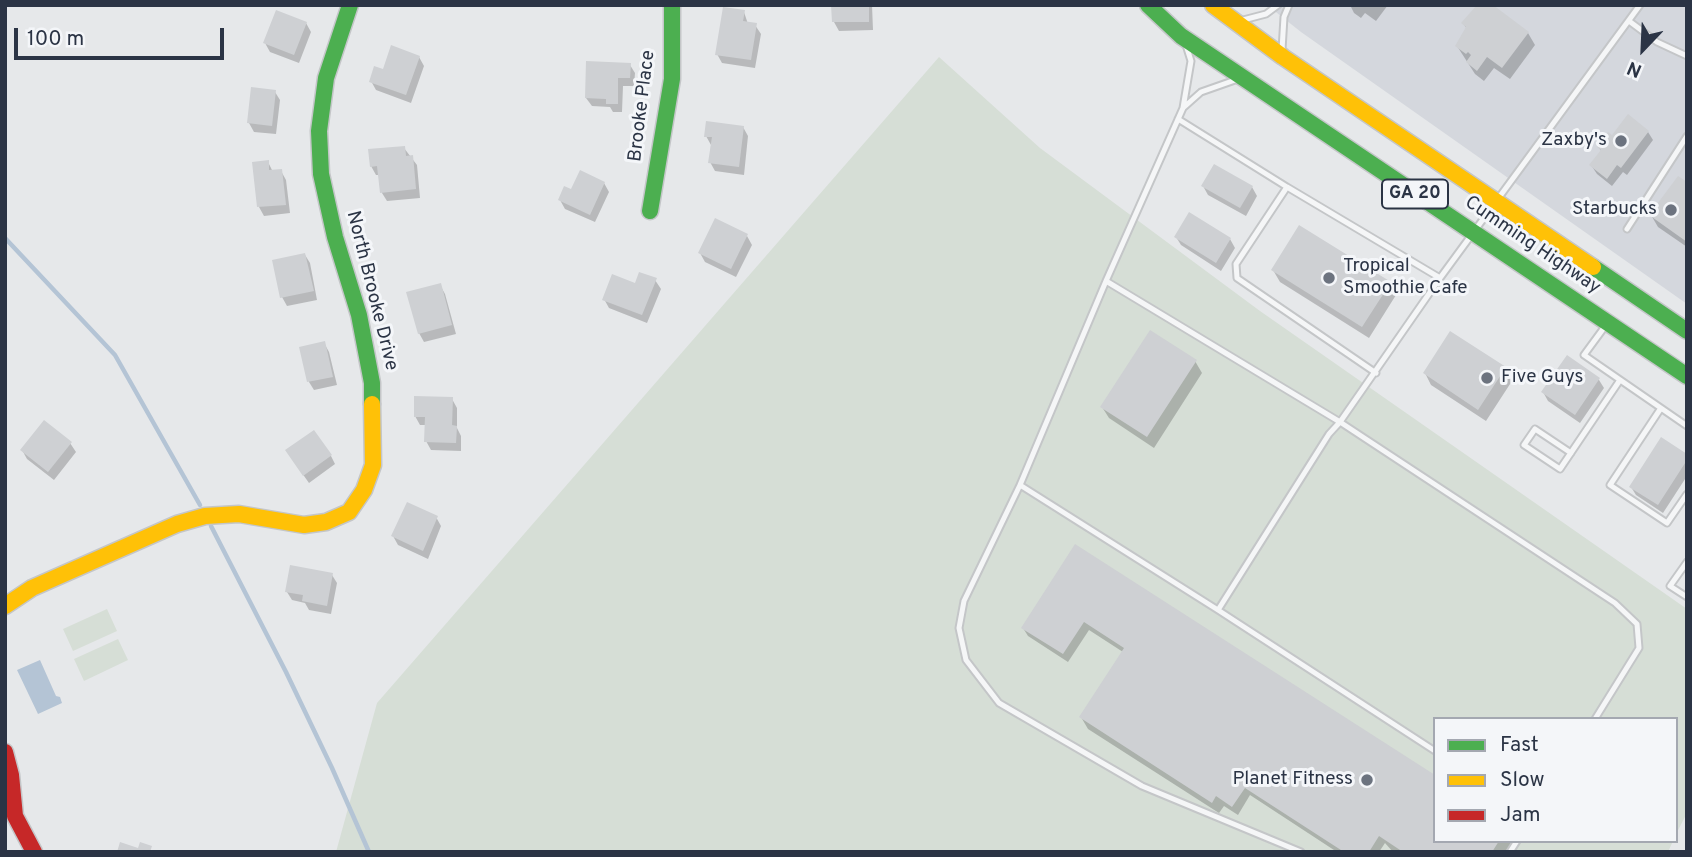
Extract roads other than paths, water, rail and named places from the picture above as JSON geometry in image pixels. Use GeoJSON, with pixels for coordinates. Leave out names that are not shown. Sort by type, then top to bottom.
{"type":"FeatureCollection","features":[{"type":"Feature","properties":{"kind":"main road","name":"North Brooke Drive"},"geometry":{"type":"LineString","coordinates":[[5,606],[32,588],[177,524],[205,516],[239,514],[304,526],[326,522],[349,512],[364,490],[373,465],[372,383],[359,315],[335,237],[321,174],[319,131],[326,78],[350,5]]}},
{"type":"Feature","properties":{"kind":"main road","name":"Brooke Place"},"geometry":{"type":"LineString","coordinates":[[650,211],[672,79],[672,5]]}},
{"type":"Feature","properties":{"kind":"main road","name":"Cumming Highway"},"geometry":{"type":"LineString","coordinates":[[1148,5],[1181,36],[1242,78],[1687,376]]}},
{"type":"Feature","properties":{"kind":"main road","name":"Cumming Highway"},"geometry":{"type":"LineString","coordinates":[[1213,5],[1283,57],[1687,331]]}},
{"type":"Feature","properties":{"kind":"main road"},"geometry":{"type":"LineString","coordinates":[[5,752],[11,775],[15,816],[34,852]]}},
{"type":"Feature","properties":{"kind":"lane"},"geometry":{"type":"LineString","coordinates":[[1236,22],[1266,15],[1278,5]]}},
{"type":"Feature","properties":{"kind":"lane"},"geometry":{"type":"LineString","coordinates":[[1283,57],[1284,17],[1289,5]]}},
{"type":"Feature","properties":{"kind":"lane"},"geometry":{"type":"LineString","coordinates":[[1217,610],[1329,434],[1376,373],[1440,278],[1640,5]]}},
{"type":"Feature","properties":{"kind":"lane"},"geometry":{"type":"LineString","coordinates":[[1629,21],[1657,42],[1687,56]]}},
{"type":"Feature","properties":{"kind":"lane"},"geometry":{"type":"LineString","coordinates":[[1181,36],[1191,61],[1183,108],[1020,485],[964,601],[959,628],[966,660],[999,703],[1142,786],[1301,852]]}},
{"type":"Feature","properties":{"kind":"lane"},"geometry":{"type":"LineString","coordinates":[[1183,108],[1201,92],[1242,78]]}},
{"type":"Feature","properties":{"kind":"lane"},"geometry":{"type":"LineString","coordinates":[[1178,119],[1440,278]]}},
{"type":"Feature","properties":{"kind":"lane"},"geometry":{"type":"LineString","coordinates":[[1627,229],[1687,136]]}},
{"type":"Feature","properties":{"kind":"lane"},"geometry":{"type":"LineString","coordinates":[[1287,187],[1237,264],[1237,278],[1376,373]]}},
{"type":"Feature","properties":{"kind":"lane"},"geometry":{"type":"LineString","coordinates":[[1106,281],[1340,422],[1615,603],[1637,624],[1639,648],[1596,717]]}},
{"type":"Feature","properties":{"kind":"lane"},"geometry":{"type":"LineString","coordinates":[[1607,322],[1584,355],[1687,426]]}},
{"type":"Feature","properties":{"kind":"lane"},"geometry":{"type":"LineString","coordinates":[[1571,453],[1535,429],[1524,444],[1560,469],[1571,453],[1620,380]]}},
{"type":"Feature","properties":{"kind":"lane"},"geometry":{"type":"LineString","coordinates":[[1661,408],[1610,485],[1667,523],[1687,494]]}},
{"type":"Feature","properties":{"kind":"lane"},"geometry":{"type":"LineString","coordinates":[[1020,485],[1433,750]]}},
{"type":"Feature","properties":{"kind":"lane"},"geometry":{"type":"LineString","coordinates":[[1687,562],[1670,586],[1687,597]]}},
{"type":"Feature","properties":{"kind":"water"},"geometry":{"type":"Polygon","coordinates":[[[40,660],[56,696],[60,697],[62,703],[38,714],[17,670],[40,660]]]}},
{"type":"Feature","properties":{"kind":"waterway"},"geometry":{"type":"LineString","coordinates":[[5,238],[115,355],[200,505]]}},
{"type":"Feature","properties":{"kind":"waterway"},"geometry":{"type":"LineString","coordinates":[[211,526],[286,672],[369,852]]}},
{"type":"Feature","properties":{"kind":"place","name":"Zaxby's"},"geometry":{"type":"Point","coordinates":[1621,141]}},
{"type":"Feature","properties":{"kind":"place","name":"Starbucks"},"geometry":{"type":"Point","coordinates":[1671,210]}},
{"type":"Feature","properties":{"kind":"place","name":"Tropical Smoothie Cafe"},"geometry":{"type":"Point","coordinates":[1329,278]}},
{"type":"Feature","properties":{"kind":"place","name":"Five Guys"},"geometry":{"type":"Point","coordinates":[1487,378]}},
{"type":"Feature","properties":{"kind":"place","name":"Planet Fitness"},"geometry":{"type":"Point","coordinates":[1367,780]}}]}
